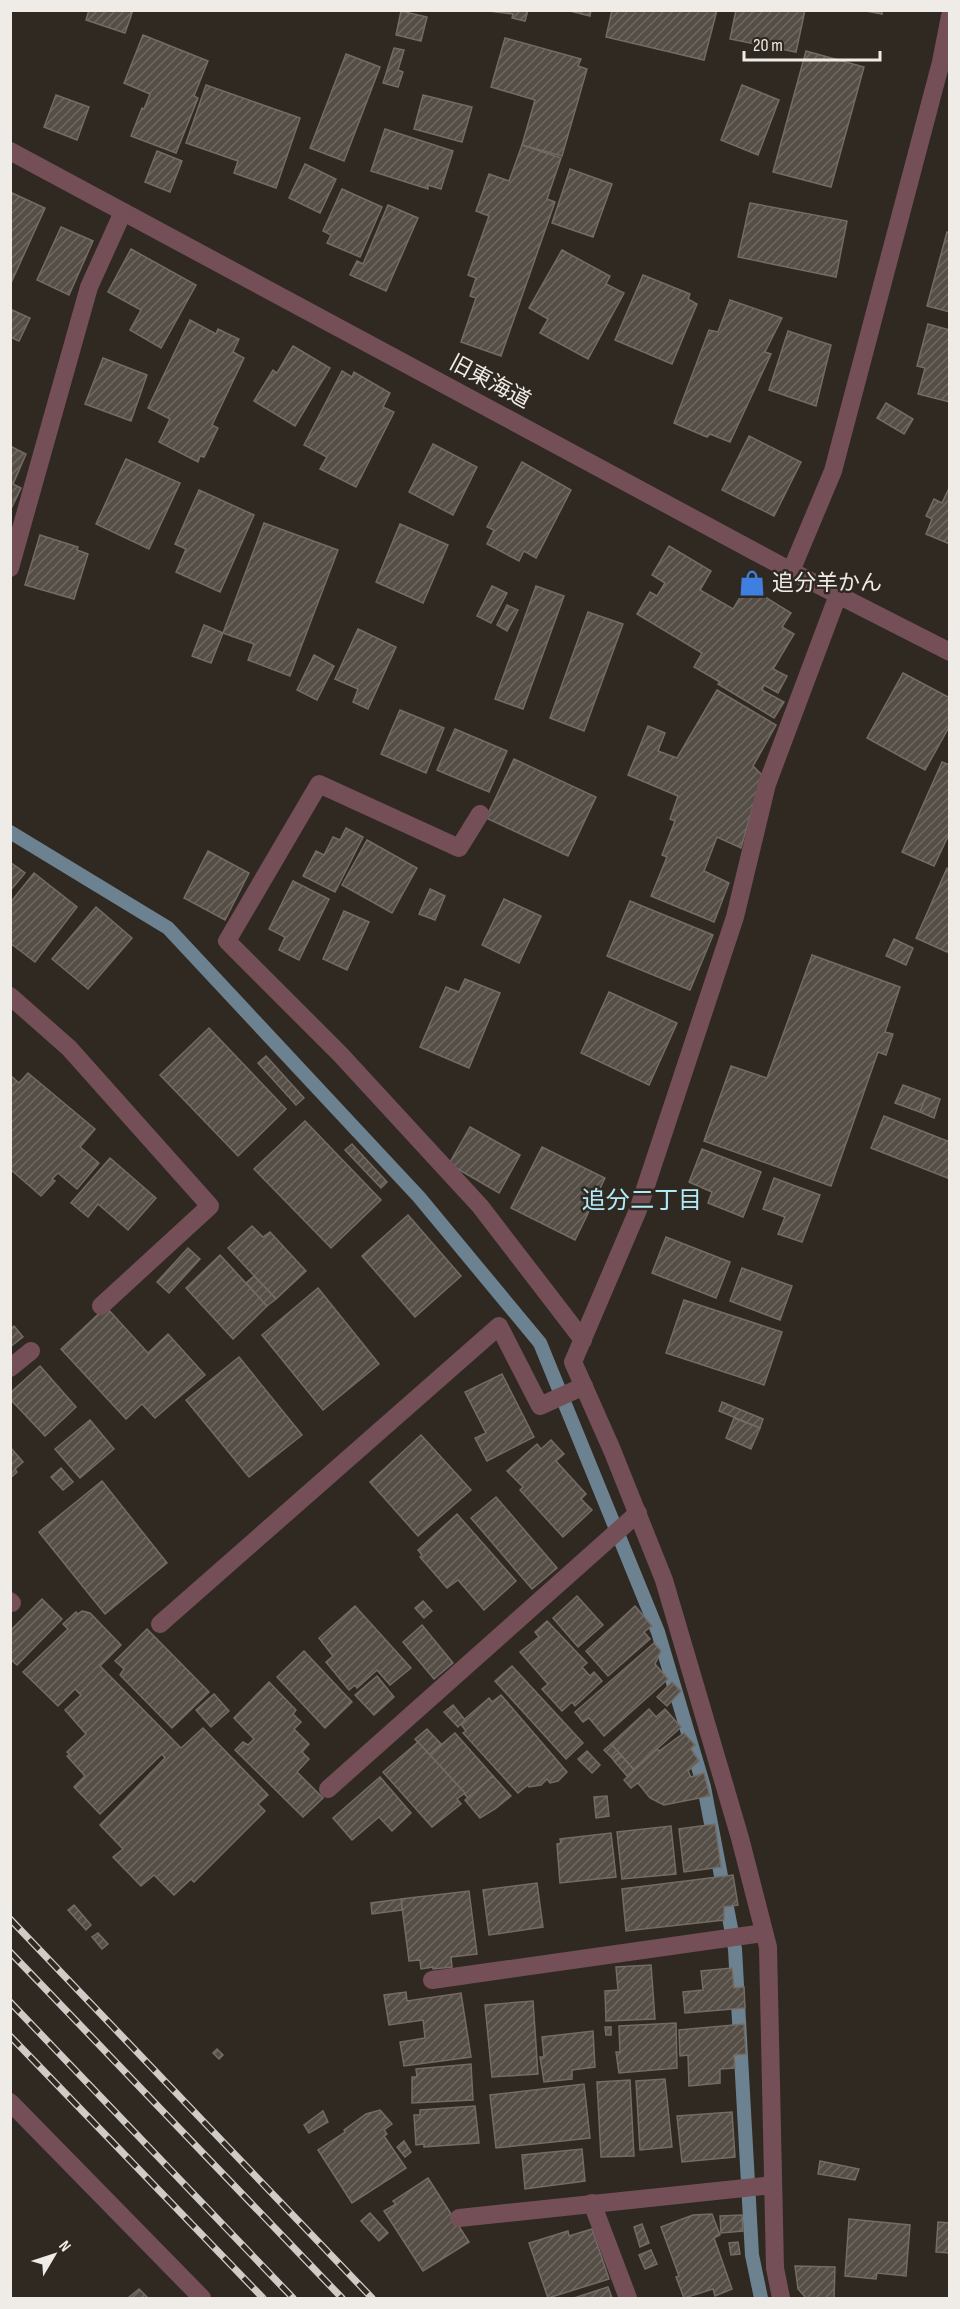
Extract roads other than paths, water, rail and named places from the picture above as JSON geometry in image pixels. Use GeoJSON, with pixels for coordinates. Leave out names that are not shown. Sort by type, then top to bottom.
{"type":"FeatureCollection","features":[{"type":"Feature","properties":{"kind":"street"},"geometry":{"type":"LineString","coordinates":[[791,571],[833,471],[945,65],[950,16]]}},
{"type":"Feature","properties":{"kind":"street","name":"旧東海道"},"geometry":{"type":"LineString","coordinates":[[10,151],[791,571],[950,652]]}},
{"type":"Feature","properties":{"kind":"street"},"geometry":{"type":"LineString","coordinates":[[10,568],[88,287],[123,212]]}},
{"type":"Feature","properties":{"kind":"street"},"geometry":{"type":"LineString","coordinates":[[781,2298],[775,2268],[768,1947],[740,1838],[664,1580],[638,1513],[573,1362],[638,1210],[735,917],[767,784],[838,595]]}},
{"type":"Feature","properties":{"kind":"street"},"geometry":{"type":"LineString","coordinates":[[480,814],[459,848],[319,784],[227,941],[340,1054],[480,1206],[583,1340]]}},
{"type":"Feature","properties":{"kind":"street"},"geometry":{"type":"LineString","coordinates":[[10,996],[69,1048],[210,1206],[101,1306]]}},
{"type":"Feature","properties":{"kind":"street"},"geometry":{"type":"LineString","coordinates":[[160,1624],[499,1326],[540,1406],[584,1386]]}},
{"type":"Feature","properties":{"kind":"street"},"geometry":{"type":"LineString","coordinates":[[10,1368],[31,1351]]}},
{"type":"Feature","properties":{"kind":"street"},"geometry":{"type":"LineString","coordinates":[[328,1789],[638,1513]]}},
{"type":"Feature","properties":{"kind":"street"},"geometry":{"type":"LineString","coordinates":[[432,1980],[764,1933]]}},
{"type":"Feature","properties":{"kind":"street"},"geometry":{"type":"LineString","coordinates":[[10,2102],[202,2298]]}},
{"type":"Feature","properties":{"kind":"street"},"geometry":{"type":"LineString","coordinates":[[459,2218],[773,2185]]}},
{"type":"Feature","properties":{"kind":"street"},"geometry":{"type":"LineString","coordinates":[[592,2204],[628,2298]]}},
{"type":"Feature","properties":{"kind":"waterway"},"geometry":{"type":"LineString","coordinates":[[10,832],[168,928],[419,1197],[540,1343],[658,1632],[704,1787],[735,1949],[752,2255],[761,2298]]}},
{"type":"Feature","properties":{"kind":"railway"},"geometry":{"type":"LineString","coordinates":[[10,1919],[372,2298]]}},
{"type":"Feature","properties":{"kind":"railway"},"geometry":{"type":"LineString","coordinates":[[10,1952],[342,2298]]}},
{"type":"Feature","properties":{"kind":"railway"},"geometry":{"type":"LineString","coordinates":[[10,2002],[293,2298]]}},
{"type":"Feature","properties":{"kind":"railway"},"geometry":{"type":"LineString","coordinates":[[10,2036],[263,2298]]}},
{"type":"Feature","properties":{"kind":"place","name":"追分羊かん"},"geometry":{"type":"Point","coordinates":[752,583]}},
{"type":"Feature","properties":{"kind":"district","name":"追分二丁目"},"geometry":{"type":"Point","coordinates":[642,1200]}}]}
